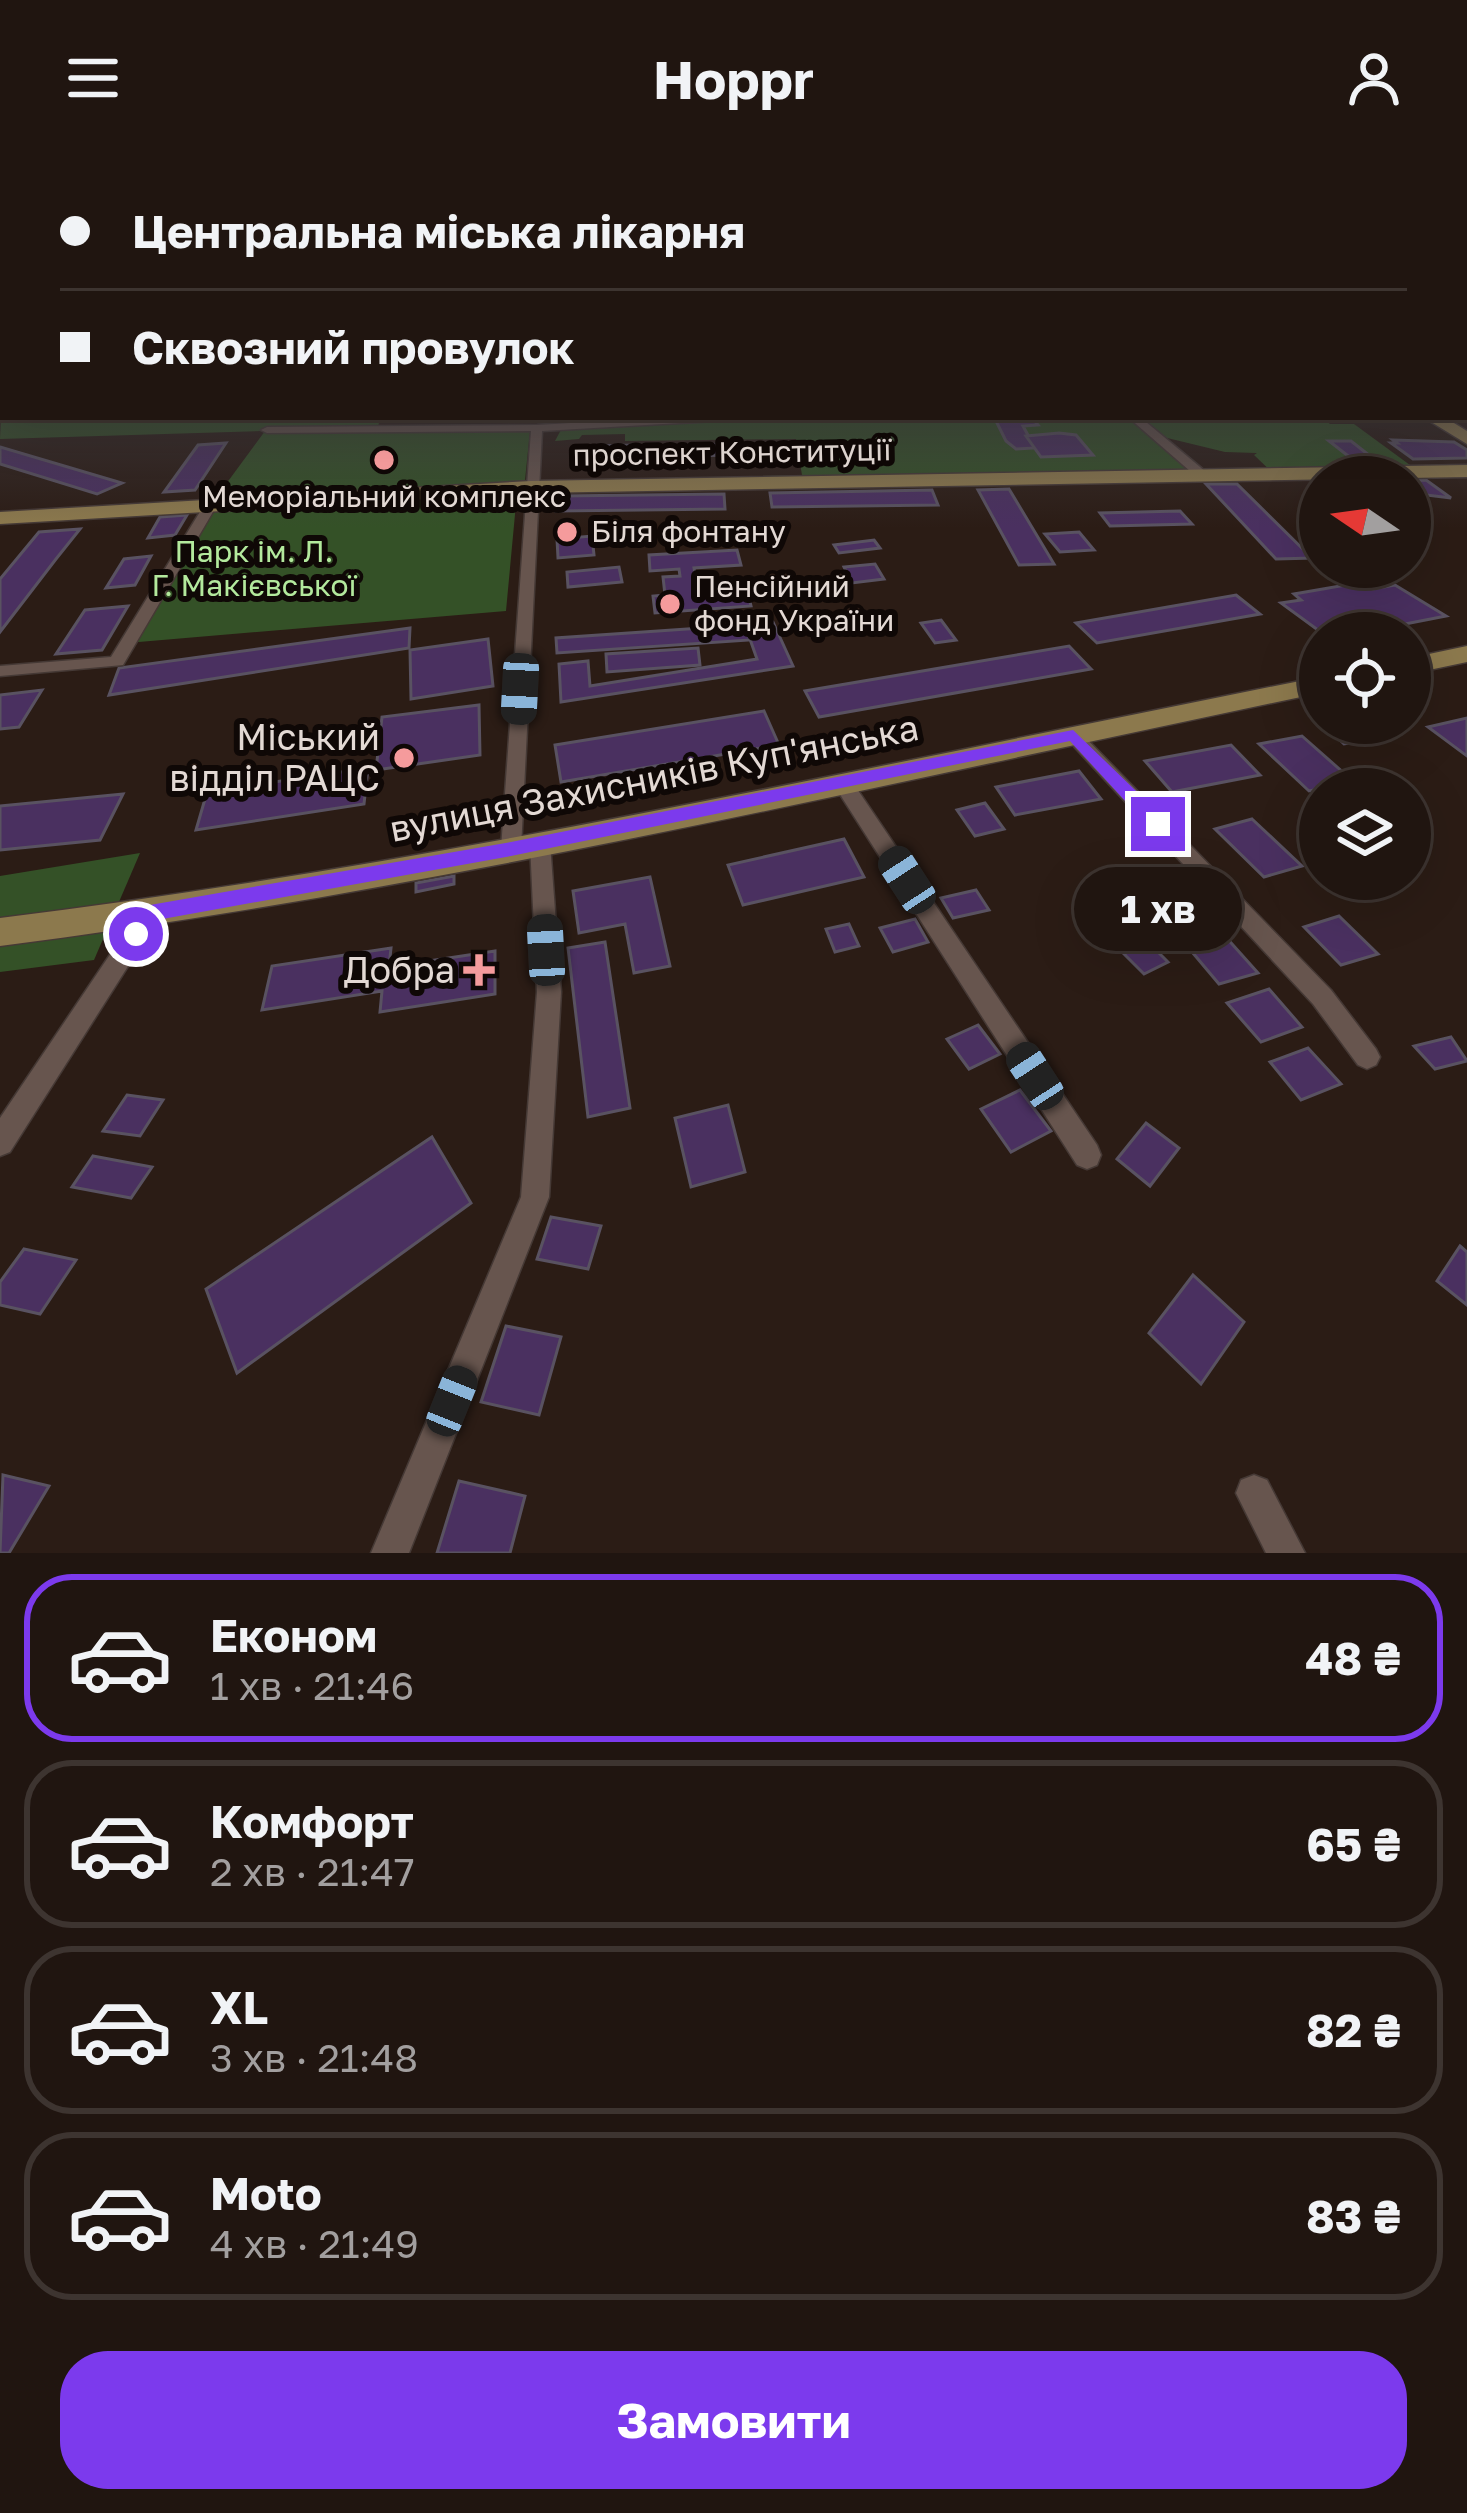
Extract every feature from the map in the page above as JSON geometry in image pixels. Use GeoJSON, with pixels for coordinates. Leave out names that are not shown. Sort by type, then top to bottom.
{"type":"FeatureCollection","features":[{"type":"Feature","properties":{"kind":"main road"},"geometry":{"type":"LineString","coordinates":[[1437,420],[1467,440]]}},
{"type":"Feature","properties":{"kind":"main road","name":"проспект Конституції"},"geometry":{"type":"LineString","coordinates":[[0,518],[532,487],[1467,471]]}},
{"type":"Feature","properties":{"kind":"main road"},"geometry":{"type":"LineString","coordinates":[[1431,662],[1467,654]]}},
{"type":"Feature","properties":{"kind":"main road","name":"вулиця Захисників Куп'янська"},"geometry":{"type":"LineString","coordinates":[[0,932],[150,913],[525,846],[1299,689]]}},
{"type":"Feature","properties":{"kind":"street"},"geometry":{"type":"LineString","coordinates":[[267,430],[537,428],[679,420]]}},
{"type":"Feature","properties":{"kind":"street"},"geometry":{"type":"LineString","coordinates":[[1137,420],[1202,475]]}},
{"type":"Feature","properties":{"kind":"street"},"geometry":{"type":"LineString","coordinates":[[390,1553],[536,1197],[549,992],[525,846],[537,428]]}},
{"type":"Feature","properties":{"kind":"street"},"geometry":{"type":"LineString","coordinates":[[0,671],[116,661],[211,505]]}},
{"type":"Feature","properties":{"kind":"street"},"geometry":{"type":"LineString","coordinates":[[1073,735],[1322,997],[1367,1057]]}},
{"type":"Feature","properties":{"kind":"street"},"geometry":{"type":"LineString","coordinates":[[842,782],[1087,1155]]}},
{"type":"Feature","properties":{"kind":"street"},"geometry":{"type":"LineString","coordinates":[[0,1142],[150,913]]}},
{"type":"Feature","properties":{"kind":"street"},"geometry":{"type":"LineString","coordinates":[[1254,1493],[1286,1553]]}},
{"type":"Feature","properties":{"kind":"green space"},"geometry":{"type":"Polygon","coordinates":[[[1,420],[379,420],[378,428],[530,431],[525,480],[515,483],[215,499],[265,431],[0,439],[1,420]]]}},
{"type":"Feature","properties":{"kind":"green space"},"geometry":{"type":"Polygon","coordinates":[[[676,420],[1325,420],[1354,424],[1398,456],[1299,456],[1299,478],[1278,478],[1254,455],[1257,453],[1225,452],[1159,436],[1201,479],[550,481],[802,475],[796,439],[625,441],[625,434],[555,441],[563,426],[676,420]]]}},
{"type":"Feature","properties":{"kind":"green space","name":"Парк ім. Л. Г. Макієвської"},"geometry":{"type":"Polygon","coordinates":[[[517,493],[506,611],[127,643],[208,510],[517,493]]]}},
{"type":"Feature","properties":{"kind":"green space"},"geometry":{"type":"Polygon","coordinates":[[[140,853],[94,960],[0,972],[0,876],[140,853]]]}},
{"type":"Feature","properties":{"kind":"building"},"geometry":{"type":"Polygon","coordinates":[[[996,420],[1034,420],[1038,425],[1023,426],[1035,448],[1016,449],[996,420]]]}},
{"type":"Feature","properties":{"kind":"building"},"geometry":{"type":"Polygon","coordinates":[[[1076,435],[1093,455],[1041,457],[1026,436],[1076,435]]]}},
{"type":"Feature","properties":{"kind":"building"},"geometry":{"type":"Polygon","coordinates":[[[1393,440],[1454,442],[1467,450],[1467,458],[1409,456],[1391,443],[1397,443],[1393,440]]]}},
{"type":"Feature","properties":{"kind":"building"},"geometry":{"type":"Polygon","coordinates":[[[1329,441],[1351,441],[1370,456],[1348,456],[1329,441]]]}},
{"type":"Feature","properties":{"kind":"building"},"geometry":{"type":"Polygon","coordinates":[[[226,443],[195,490],[164,492],[198,445],[226,443]]]}},
{"type":"Feature","properties":{"kind":"building"},"geometry":{"type":"Polygon","coordinates":[[[730,444],[732,455],[685,456],[685,445],[730,444]]]}},
{"type":"Feature","properties":{"kind":"building"},"geometry":{"type":"Polygon","coordinates":[[[636,445],[636,457],[588,458],[590,446],[636,445]]]}},
{"type":"Feature","properties":{"kind":"building"},"geometry":{"type":"Polygon","coordinates":[[[0,447],[122,483],[97,494],[0,464],[0,447]]]}},
{"type":"Feature","properties":{"kind":"building"},"geometry":{"type":"Polygon","coordinates":[[[778,447],[780,458],[732,459],[731,448],[778,447]]]}},
{"type":"Feature","properties":{"kind":"building"},"geometry":{"type":"Polygon","coordinates":[[[685,448],[685,459],[635,460],[636,449],[685,448]]]}},
{"type":"Feature","properties":{"kind":"building"},"geometry":{"type":"Polygon","coordinates":[[[1206,484],[1237,484],[1299,545],[1299,558],[1276,559],[1206,484]]]}},
{"type":"Feature","properties":{"kind":"building"},"geometry":{"type":"Polygon","coordinates":[[[1431,484],[1451,498],[1431,496],[1431,484]]]}},
{"type":"Feature","properties":{"kind":"building"},"geometry":{"type":"Polygon","coordinates":[[[1009,489],[1054,564],[1019,565],[978,490],[1009,489]]]}},
{"type":"Feature","properties":{"kind":"building"},"geometry":{"type":"Polygon","coordinates":[[[932,490],[938,505],[772,507],[770,493],[932,490]]]}},
{"type":"Feature","properties":{"kind":"building"},"geometry":{"type":"Polygon","coordinates":[[[724,494],[725,509],[556,511],[560,496],[724,494]]]}},
{"type":"Feature","properties":{"kind":"building"},"geometry":{"type":"Polygon","coordinates":[[[1180,511],[1192,524],[1110,526],[1100,513],[1180,511]]]}},
{"type":"Feature","properties":{"kind":"building"},"geometry":{"type":"Polygon","coordinates":[[[187,515],[175,535],[148,538],[160,517],[187,515]]]}},
{"type":"Feature","properties":{"kind":"building"},"geometry":{"type":"Polygon","coordinates":[[[80,529],[0,632],[0,579],[39,532],[80,529]]]}},
{"type":"Feature","properties":{"kind":"building"},"geometry":{"type":"Polygon","coordinates":[[[1079,532],[1094,550],[1060,552],[1045,534],[1079,532]]]}},
{"type":"Feature","properties":{"kind":"building"},"geometry":{"type":"Polygon","coordinates":[[[592,536],[594,555],[558,558],[557,539],[592,536]]]}},
{"type":"Feature","properties":{"kind":"building"},"geometry":{"type":"Polygon","coordinates":[[[874,540],[880,548],[839,553],[834,545],[874,540]]]}},
{"type":"Feature","properties":{"kind":"building"},"geometry":{"type":"Polygon","coordinates":[[[737,550],[741,565],[694,568],[698,592],[747,589],[751,606],[655,613],[653,596],[665,595],[663,577],[680,576],[679,569],[650,571],[649,555],[737,550]]]}},
{"type":"Feature","properties":{"kind":"building"},"geometry":{"type":"Polygon","coordinates":[[[151,556],[135,585],[106,588],[124,559],[151,556]]]}},
{"type":"Feature","properties":{"kind":"building"},"geometry":{"type":"Polygon","coordinates":[[[875,564],[884,579],[852,583],[844,567],[875,564]]]}},
{"type":"Feature","properties":{"kind":"building"},"geometry":{"type":"Polygon","coordinates":[[[619,567],[622,582],[568,587],[567,572],[619,567]]]}},
{"type":"Feature","properties":{"kind":"building"},"geometry":{"type":"Polygon","coordinates":[[[1328,588],[1400,588],[1446,616],[1299,612],[1299,616],[1281,603],[1301,600],[1294,594],[1328,588]]]}},
{"type":"Feature","properties":{"kind":"building"},"geometry":{"type":"Polygon","coordinates":[[[1236,595],[1260,614],[1097,643],[1076,623],[1236,595]]]}},
{"type":"Feature","properties":{"kind":"building"},"geometry":{"type":"Polygon","coordinates":[[[128,606],[102,650],[56,654],[85,610],[128,606]]]}},
{"type":"Feature","properties":{"kind":"building"},"geometry":{"type":"Polygon","coordinates":[[[941,620],[956,640],[935,643],[921,623],[941,620]]]}},
{"type":"Feature","properties":{"kind":"building"},"geometry":{"type":"Polygon","coordinates":[[[773,622],[793,666],[561,702],[559,664],[588,661],[590,686],[757,659],[745,625],[773,622]]]}},
{"type":"Feature","properties":{"kind":"building"},"geometry":{"type":"Polygon","coordinates":[[[745,625],[750,640],[557,653],[556,638],[745,625]]]}},
{"type":"Feature","properties":{"kind":"building"},"geometry":{"type":"Polygon","coordinates":[[[410,628],[409,648],[109,695],[119,668],[410,628]]]}},
{"type":"Feature","properties":{"kind":"building"},"geometry":{"type":"Polygon","coordinates":[[[488,639],[493,686],[411,699],[410,650],[488,639]]]}},
{"type":"Feature","properties":{"kind":"building"},"geometry":{"type":"Polygon","coordinates":[[[1069,646],[1091,669],[819,717],[805,691],[1069,646]]]}},
{"type":"Feature","properties":{"kind":"building"},"geometry":{"type":"Polygon","coordinates":[[[698,648],[700,665],[607,672],[606,654],[698,648]]]}},
{"type":"Feature","properties":{"kind":"building"},"geometry":{"type":"Polygon","coordinates":[[[42,690],[19,727],[0,729],[0,695],[42,690]]]}},
{"type":"Feature","properties":{"kind":"building"},"geometry":{"type":"Polygon","coordinates":[[[479,705],[480,755],[376,770],[382,717],[479,705]]]}},
{"type":"Feature","properties":{"kind":"building"},"geometry":{"type":"Polygon","coordinates":[[[764,711],[779,745],[561,782],[555,745],[764,711]]]}},
{"type":"Feature","properties":{"kind":"building"},"geometry":{"type":"Polygon","coordinates":[[[1467,718],[1467,756],[1431,729],[1467,718]]]}},
{"type":"Feature","properties":{"kind":"building"},"geometry":{"type":"Polygon","coordinates":[[[1299,737],[1299,744],[1311,744],[1338,768],[1299,768],[1299,782],[1259,744],[1299,737]]]}},
{"type":"Feature","properties":{"kind":"building"},"geometry":{"type":"Polygon","coordinates":[[[1231,745],[1260,775],[1172,792],[1145,761],[1231,745]]]}},
{"type":"Feature","properties":{"kind":"building"},"geometry":{"type":"Polygon","coordinates":[[[368,768],[364,804],[196,830],[207,792],[368,768]]]}},
{"type":"Feature","properties":{"kind":"building"},"geometry":{"type":"Polygon","coordinates":[[[1079,771],[1101,799],[1015,815],[996,787],[1079,771]]]}},
{"type":"Feature","properties":{"kind":"building"},"geometry":{"type":"Polygon","coordinates":[[[123,794],[100,840],[0,850],[0,806],[123,794]]]}},
{"type":"Feature","properties":{"kind":"building"},"geometry":{"type":"Polygon","coordinates":[[[985,803],[1004,829],[975,836],[957,810],[985,803]]]}},
{"type":"Feature","properties":{"kind":"building"},"geometry":{"type":"Polygon","coordinates":[[[1252,819],[1299,867],[1264,877],[1215,829],[1252,819]]]}},
{"type":"Feature","properties":{"kind":"building"},"geometry":{"type":"Polygon","coordinates":[[[844,839],[864,877],[743,905],[728,865],[844,839]]]}},
{"type":"Feature","properties":{"kind":"building"},"geometry":{"type":"Polygon","coordinates":[[[1160,869],[1188,903],[1155,911],[1128,876],[1160,869]]]}},
{"type":"Feature","properties":{"kind":"building"},"geometry":{"type":"Polygon","coordinates":[[[454,876],[454,884],[416,892],[416,883],[454,876]]]}},
{"type":"Feature","properties":{"kind":"building"},"geometry":{"type":"Polygon","coordinates":[[[650,877],[670,966],[634,973],[625,924],[579,933],[573,891],[650,877]]]}},
{"type":"Feature","properties":{"kind":"building"},"geometry":{"type":"Polygon","coordinates":[[[976,890],[989,910],[953,918],[941,898],[976,890]]]}},
{"type":"Feature","properties":{"kind":"building"},"geometry":{"type":"Polygon","coordinates":[[[1339,916],[1378,954],[1341,965],[1304,927],[1339,916]]]}},
{"type":"Feature","properties":{"kind":"building"},"geometry":{"type":"Polygon","coordinates":[[[915,919],[928,942],[893,952],[880,928],[915,919]]]}},
{"type":"Feature","properties":{"kind":"building"},"geometry":{"type":"Polygon","coordinates":[[[849,924],[859,946],[835,952],[826,929],[849,924]]]}},
{"type":"Feature","properties":{"kind":"building"},"geometry":{"type":"Polygon","coordinates":[[[1224,935],[1258,973],[1219,984],[1187,946],[1224,935]]]}},
{"type":"Feature","properties":{"kind":"building"},"geometry":{"type":"Polygon","coordinates":[[[605,942],[630,1108],[588,1117],[568,948],[605,942]]]}},
{"type":"Feature","properties":{"kind":"building"},"geometry":{"type":"Polygon","coordinates":[[[1148,942],[1168,962],[1144,974],[1124,954],[1148,942]]]}},
{"type":"Feature","properties":{"kind":"building"},"geometry":{"type":"Polygon","coordinates":[[[391,948],[389,967],[495,951],[495,994],[380,1012],[382,991],[262,1010],[272,966],[391,948]]]}},
{"type":"Feature","properties":{"kind":"building"},"geometry":{"type":"Polygon","coordinates":[[[1269,989],[1302,1027],[1261,1042],[1227,1003],[1269,989]]]}},
{"type":"Feature","properties":{"kind":"building"},"geometry":{"type":"Polygon","coordinates":[[[978,1025],[1000,1054],[969,1069],[947,1039],[978,1025]]]}},
{"type":"Feature","properties":{"kind":"building"},"geometry":{"type":"Polygon","coordinates":[[[1451,1037],[1467,1061],[1435,1069],[1414,1046],[1451,1037]]]}},
{"type":"Feature","properties":{"kind":"building"},"geometry":{"type":"Polygon","coordinates":[[[1308,1048],[1341,1084],[1301,1100],[1270,1062],[1308,1048]]]}},
{"type":"Feature","properties":{"kind":"building"},"geometry":{"type":"Polygon","coordinates":[[[1020,1090],[1051,1131],[1011,1152],[981,1109],[1020,1090]]]}},
{"type":"Feature","properties":{"kind":"building"},"geometry":{"type":"Polygon","coordinates":[[[127,1095],[163,1100],[140,1136],[103,1131],[127,1095]]]}},
{"type":"Feature","properties":{"kind":"building"},"geometry":{"type":"Polygon","coordinates":[[[728,1105],[745,1172],[691,1187],[675,1118],[728,1105]]]}},
{"type":"Feature","properties":{"kind":"building"},"geometry":{"type":"Polygon","coordinates":[[[1146,1123],[1179,1148],[1150,1186],[1117,1159],[1146,1123]]]}},
{"type":"Feature","properties":{"kind":"building"},"geometry":{"type":"Polygon","coordinates":[[[432,1137],[471,1203],[237,1373],[206,1289],[432,1137]]]}},
{"type":"Feature","properties":{"kind":"building"},"geometry":{"type":"Polygon","coordinates":[[[93,1156],[152,1167],[131,1198],[72,1187],[93,1156]]]}},
{"type":"Feature","properties":{"kind":"building"},"geometry":{"type":"Polygon","coordinates":[[[551,1217],[601,1226],[588,1269],[537,1259],[551,1217]]]}},
{"type":"Feature","properties":{"kind":"building"},"geometry":{"type":"Polygon","coordinates":[[[1460,1246],[1467,1252],[1467,1305],[1437,1281],[1460,1246]]]}},
{"type":"Feature","properties":{"kind":"building"},"geometry":{"type":"Polygon","coordinates":[[[24,1249],[76,1260],[40,1314],[0,1305],[0,1282],[24,1249]]]}},
{"type":"Feature","properties":{"kind":"building"},"geometry":{"type":"Polygon","coordinates":[[[1193,1275],[1244,1322],[1201,1384],[1149,1333],[1193,1275]]]}},
{"type":"Feature","properties":{"kind":"building"},"geometry":{"type":"Polygon","coordinates":[[[506,1326],[561,1337],[539,1415],[481,1402],[506,1326]]]}},
{"type":"Feature","properties":{"kind":"building"},"geometry":{"type":"Polygon","coordinates":[[[3,1475],[49,1486],[9,1553],[0,1553],[3,1475]]]}},
{"type":"Feature","properties":{"kind":"building"},"geometry":{"type":"Polygon","coordinates":[[[459,1481],[525,1496],[510,1553],[437,1553],[459,1481]]]}},
{"type":"Feature","properties":{"kind":"place","name":"Меморіальний комплекс"},"geometry":{"type":"Point","coordinates":[384,460]}},
{"type":"Feature","properties":{"kind":"place","name":"Біля фонтану"},"geometry":{"type":"Point","coordinates":[567,532]}},
{"type":"Feature","properties":{"kind":"place","name":"Пенсійний фонд України"},"geometry":{"type":"Point","coordinates":[670,604]}},
{"type":"Feature","properties":{"kind":"place","name":"Міський відділ РАЦС"},"geometry":{"type":"Point","coordinates":[404,758]}},
{"type":"Feature","properties":{"kind":"place","name":"Добра"},"geometry":{"type":"Point","coordinates":[479,970]}},
{"type":"Feature","properties":{"kind":"route"},"geometry":{"type":"LineString","coordinates":[[136,934],[150,913],[511,849],[1073,735],[1158,824]]}}]}
